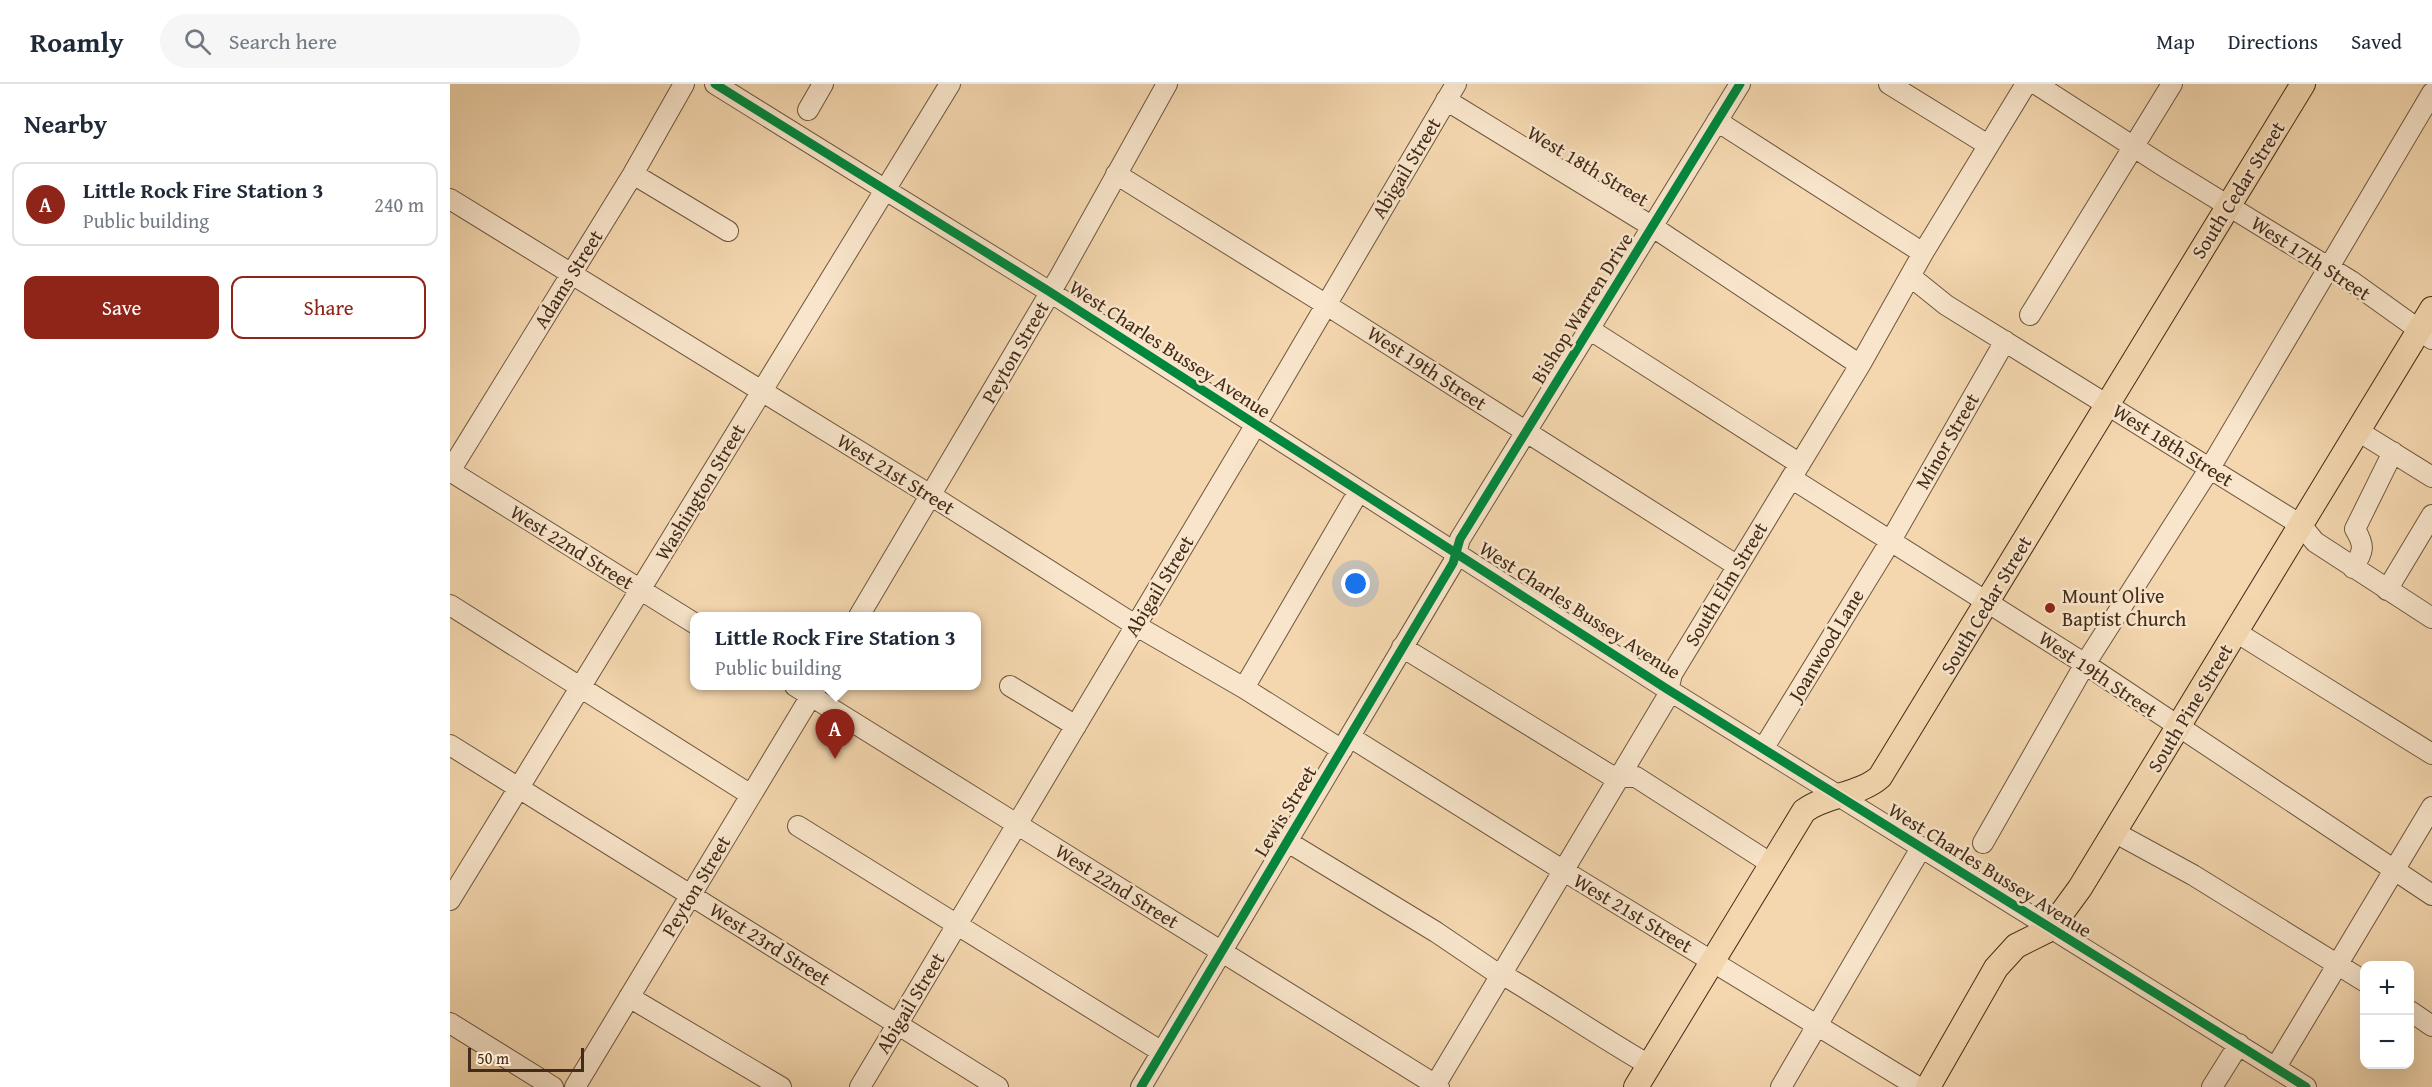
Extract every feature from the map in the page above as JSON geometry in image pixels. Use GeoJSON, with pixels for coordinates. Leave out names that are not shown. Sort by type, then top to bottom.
{"type":"FeatureCollection","features":[{"type":"Feature","properties":{"kind":"main road","name":"South Cedar Street"},"geometry":{"type":"LineString","coordinates":[[1636,1087],[1770,863],[1804,811],[1836,795],[1870,786],[1880,777],[1989,602],[2303,84]]}},
{"type":"Feature","properties":{"kind":"main road","name":"South Pine Street"},"geometry":{"type":"LineString","coordinates":[[2050,929],[2114,832],[2358,431],[2425,335],[2432,309]]}},
{"type":"Feature","properties":{"kind":"main road"},"geometry":{"type":"LineString","coordinates":[[1928,1087],[1996,968],[2016,946],[2050,929]]}},
{"type":"Feature","properties":{"kind":"street","name":"Adams Street"},"geometry":{"type":"LineString","coordinates":[[450,471],[633,174],[684,84]]}},
{"type":"Feature","properties":{"kind":"street","name":"West Charles Bussey Avenue"},"geometry":{"type":"LineString","coordinates":[[715,84],[1050,292],[1667,689],[2306,1087]]}},
{"type":"Feature","properties":{"kind":"street"},"geometry":{"type":"LineString","coordinates":[[808,110],[823,84]]}},
{"type":"Feature","properties":{"kind":"street","name":"Washington Street"},"geometry":{"type":"LineString","coordinates":[[452,893],[519,788],[950,84]]}},
{"type":"Feature","properties":{"kind":"street","name":"Peyton Street"},"geometry":{"type":"LineString","coordinates":[[861,612],[932,496],[1167,84]]}},
{"type":"Feature","properties":{"kind":"street","name":"Bishop Warren Drive"},"geometry":{"type":"LineString","coordinates":[[1455,551],[1526,431],[1740,84]]}},
{"type":"Feature","properties":{"kind":"street"},"geometry":{"type":"LineString","coordinates":[[1889,84],[1988,145]]}},
{"type":"Feature","properties":{"kind":"street","name":"South Elm Street"},"geometry":{"type":"LineString","coordinates":[[1436,1086],[1666,699],[1672,674],[1736,565],[1860,365],[1923,253],[2026,84]]}},
{"type":"Feature","properties":{"kind":"street","name":"West 17th Street"},"geometry":{"type":"LineString","coordinates":[[2036,84],[2133,147],[2327,266],[2425,335]]}},
{"type":"Feature","properties":{"kind":"street"},"geometry":{"type":"LineString","coordinates":[[2030,315],[2172,84]]}},
{"type":"Feature","properties":{"kind":"street","name":"West 18th Street"},"geometry":{"type":"LineString","coordinates":[[1448,90],[1860,365]]}},
{"type":"Feature","properties":{"kind":"street","name":"Abigail Street"},"geometry":{"type":"LineString","coordinates":[[860,1087],[1255,426],[1448,90]]}},
{"type":"Feature","properties":{"kind":"street"},"geometry":{"type":"LineString","coordinates":[[1983,843],[2085,664],[2210,468],[2320,284],[2327,266],[2432,93]]}},
{"type":"Feature","properties":{"kind":"street"},"geometry":{"type":"LineString","coordinates":[[1717,121],[1923,253]]}},
{"type":"Feature","properties":{"kind":"street"},"geometry":{"type":"LineString","coordinates":[[633,174],[728,231]]}},
{"type":"Feature","properties":{"kind":"street","name":"West 19th Street"},"geometry":{"type":"LineString","coordinates":[[1116,174],[1736,565]]}},
{"type":"Feature","properties":{"kind":"street","name":"West 21st Street"},"geometry":{"type":"LineString","coordinates":[[450,199],[932,496],[1135,625],[1346,744],[1563,871],[1918,1087]]}},
{"type":"Feature","properties":{"kind":"street","name":"West 18th Street"},"geometry":{"type":"LineString","coordinates":[[1910,276],[1946,305],[2108,403],[2301,525],[2315,542],[2432,618]]}},
{"type":"Feature","properties":{"kind":"street","name":"West 19th Street"},"geometry":{"type":"LineString","coordinates":[[1589,329],[1796,471],[1890,542],[2085,664],[2432,895]]}},
{"type":"Feature","properties":{"kind":"street","name":"Minor Street"},"geometry":{"type":"LineString","coordinates":[[1890,542],[2005,341]]}},
{"type":"Feature","properties":{"kind":"street"},"geometry":{"type":"LineString","coordinates":[[2358,431],[2432,477]]}},
{"type":"Feature","properties":{"kind":"street"},"geometry":{"type":"LineString","coordinates":[[2353,568],[2363,552],[2363,541],[2355,529],[2391,451]]}},
{"type":"Feature","properties":{"kind":"street","name":"West 22nd Street"},"geometry":{"type":"LineString","coordinates":[[450,471],[690,620]]}},
{"type":"Feature","properties":{"kind":"street"},"geometry":{"type":"LineString","coordinates":[[1244,688],[1359,491]]}},
{"type":"Feature","properties":{"kind":"street"},"geometry":{"type":"LineString","coordinates":[[2387,590],[2432,515]]}},
{"type":"Feature","properties":{"kind":"street","name":"Joanwood Lane"},"geometry":{"type":"LineString","coordinates":[[1763,749],[1890,542]]}},
{"type":"Feature","properties":{"kind":"street","name":"Lewis Street"},"geometry":{"type":"LineString","coordinates":[[1141,1087],[1453,563],[1455,551]]}},
{"type":"Feature","properties":{"kind":"street"},"geometry":{"type":"LineString","coordinates":[[450,605],[751,795]]}},
{"type":"Feature","properties":{"kind":"street"},"geometry":{"type":"LineString","coordinates":[[2236,632],[2432,754]]}},
{"type":"Feature","properties":{"kind":"street"},"geometry":{"type":"LineString","coordinates":[[1402,647],[1610,775],[1636,777],[1770,863]]}},
{"type":"Feature","properties":{"kind":"street"},"geometry":{"type":"LineString","coordinates":[[1010,686],[1076,726]]}},
{"type":"Feature","properties":{"kind":"street","name":"Peyton Street"},"geometry":{"type":"LineString","coordinates":[[575,1087],[751,795],[807,690]]}},
{"type":"Feature","properties":{"kind":"street","name":"West 22nd Street"},"geometry":{"type":"LineString","coordinates":[[810,690],[1016,823],[1436,1086]]}},
{"type":"Feature","properties":{"kind":"street","name":"West 23rd Street"},"geometry":{"type":"LineString","coordinates":[[450,745],[998,1087]]}},
{"type":"Feature","properties":{"kind":"street"},"geometry":{"type":"LineString","coordinates":[[2276,1067],[2432,807]]}},
{"type":"Feature","properties":{"kind":"street"},"geometry":{"type":"LineString","coordinates":[[798,826],[1161,1052]]}},
{"type":"Feature","properties":{"kind":"street"},"geometry":{"type":"LineString","coordinates":[[2114,832],[2193,875],[2360,978]]}},
{"type":"Feature","properties":{"kind":"street"},"geometry":{"type":"LineString","coordinates":[[1288,842],[1436,932],[1501,976],[1575,1017],[1612,1044],[1649,1065]]}},
{"type":"Feature","properties":{"kind":"street"},"geometry":{"type":"LineString","coordinates":[[1781,1087],[1922,848]]}},
{"type":"Feature","properties":{"kind":"street"},"geometry":{"type":"LineString","coordinates":[[629,997],[781,1087]]}},
{"type":"Feature","properties":{"kind":"street"},"geometry":{"type":"LineString","coordinates":[[2414,1014],[2432,1026]]}},
{"type":"Feature","properties":{"kind":"street"},"geometry":{"type":"LineString","coordinates":[[450,1023],[553,1087]]}},
{"type":"Feature","properties":{"kind":"street"},"geometry":{"type":"LineString","coordinates":[[2212,1087],[2239,1044]]}},
{"type":"Feature","properties":{"kind":"cycle path"},"geometry":{"type":"LineString","coordinates":[[715,84],[1050,292],[1667,689],[2306,1087]]}},
{"type":"Feature","properties":{"kind":"cycle path"},"geometry":{"type":"LineString","coordinates":[[1141,1087],[1453,563],[1460,539],[1740,84]]}},
{"type":"Feature","properties":{"kind":"place","name":"Mount Olive Baptist Church"},"geometry":{"type":"Point","coordinates":[2050,608]}},
{"type":"Feature","properties":{"kind":"place","name":"Little Rock Fire Station 3"},"geometry":{"type":"Point","coordinates":[835,759]}}]}
